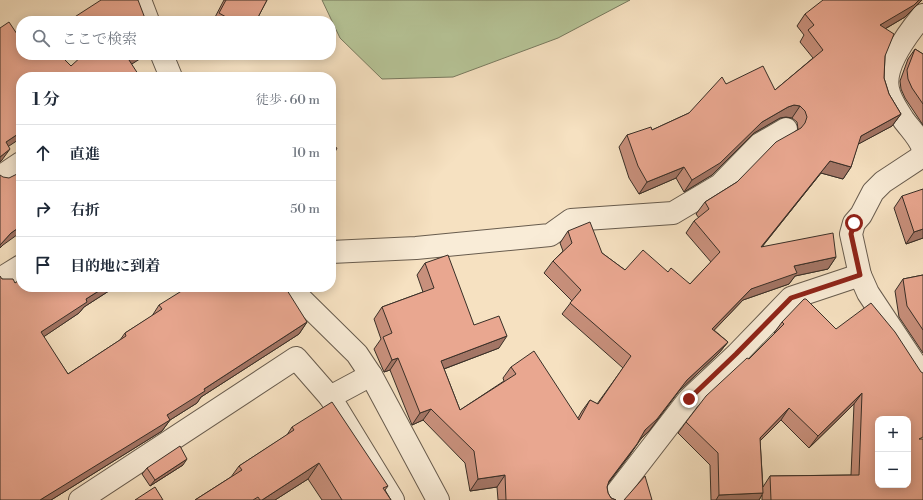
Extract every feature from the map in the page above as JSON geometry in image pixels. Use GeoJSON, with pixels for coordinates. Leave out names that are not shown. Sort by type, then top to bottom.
{"type":"FeatureCollection","features":[{"type":"Feature","properties":{"kind":"street"},"geometry":{"type":"LineString","coordinates":[[140,0],[146,16]]}},
{"type":"Feature","properties":{"kind":"street"},"geometry":{"type":"LineString","coordinates":[[923,15],[899,48],[890,72],[887,87],[891,100],[921,142],[923,150],[921,157],[888,178],[873,192],[861,215],[854,223],[851,234],[860,275],[868,293],[923,376]]}},
{"type":"Feature","properties":{"kind":"street"},"geometry":{"type":"LineString","coordinates":[[164,60],[169,72]]}},
{"type":"Feature","properties":{"kind":"street"},"geometry":{"type":"LineString","coordinates":[[336,252],[416,248],[550,235],[572,220],[673,214],[720,185],[760,144],[786,129]]}},
{"type":"Feature","properties":{"kind":"street"},"geometry":{"type":"LineString","coordinates":[[0,177],[16,166]]}},
{"type":"Feature","properties":{"kind":"street"},"geometry":{"type":"LineString","coordinates":[[0,279],[16,269]]}},
{"type":"Feature","properties":{"kind":"street"},"geometry":{"type":"LineString","coordinates":[[611,500],[689,399],[791,298],[860,275]]}},
{"type":"Feature","properties":{"kind":"street"},"geometry":{"type":"LineString","coordinates":[[294,292],[357,354],[371,375],[438,500]]}},
{"type":"Feature","properties":{"kind":"street"},"geometry":{"type":"LineString","coordinates":[[80,500],[296,358],[330,396],[393,500]]}},
{"type":"Feature","properties":{"kind":"street"},"geometry":{"type":"LineString","coordinates":[[330,396],[371,375]]}},
{"type":"Feature","properties":{"kind":"green space"},"geometry":{"type":"Polygon","coordinates":[[[322,0],[630,0],[558,38],[453,77],[382,79],[340,38],[336,30],[336,16],[330,16],[322,0]]]}},
{"type":"Feature","properties":{"kind":"building"},"geometry":{"type":"Polygon","coordinates":[[[101,0],[138,0],[144,16],[76,16],[101,0]]]}},
{"type":"Feature","properties":{"kind":"building"},"geometry":{"type":"Polygon","coordinates":[[[226,0],[267,0],[259,16],[224,16],[219,13],[226,0]]]}},
{"type":"Feature","properties":{"kind":"building"},"geometry":{"type":"Polygon","coordinates":[[[823,0],[919,0],[914,5],[880,25],[894,34],[885,56],[884,78],[889,94],[901,114],[861,136],[851,167],[830,161],[761,247],[833,233],[836,257],[794,266],[797,273],[751,289],[712,329],[728,342],[687,380],[657,419],[645,430],[637,444],[609,481],[607,487],[608,493],[611,498],[616,500],[506,500],[505,475],[478,479],[474,451],[431,409],[420,413],[398,358],[392,360],[383,337],[392,333],[382,307],[434,288],[425,263],[448,255],[474,325],[499,316],[507,336],[441,361],[460,410],[516,374],[511,367],[534,351],[579,420],[590,400],[598,404],[631,356],[570,303],[581,290],[553,261],[572,243],[568,231],[590,222],[602,253],[625,270],[643,250],[668,272],[671,268],[690,284],[720,252],[694,221],[709,209],[705,202],[737,182],[776,142],[801,128],[807,117],[805,111],[800,106],[794,105],[762,122],[720,163],[692,180],[684,167],[647,182],[638,166],[627,135],[651,127],[652,130],[689,113],[722,77],[726,84],[763,66],[775,90],[823,50],[808,30],[814,25],[805,14],[823,0]]]}},
{"type":"Feature","properties":{"kind":"building"},"geometry":{"type":"Polygon","coordinates":[[[9,22],[16,32],[16,60],[65,60],[71,66],[78,60],[129,60],[137,72],[16,72],[16,135],[6,142],[10,149],[0,157],[0,28],[9,22]]]}},
{"type":"Feature","properties":{"kind":"building"},"geometry":{"type":"Polygon","coordinates":[[[915,49],[923,54],[923,104],[912,88],[908,79],[907,70],[915,49]]]}},
{"type":"Feature","properties":{"kind":"building"},"geometry":{"type":"Polygon","coordinates":[[[16,174],[16,230],[0,245],[0,175],[9,178],[16,174]]]}},
{"type":"Feature","properties":{"kind":"building"},"geometry":{"type":"Polygon","coordinates":[[[923,189],[923,229],[914,232],[902,196],[923,189]]]}},
{"type":"Feature","properties":{"kind":"building"},"geometry":{"type":"Polygon","coordinates":[[[923,275],[923,330],[907,306],[903,279],[923,275]]]}},
{"type":"Feature","properties":{"kind":"building"},"geometry":{"type":"Polygon","coordinates":[[[0,276],[2,279],[13,279],[16,282],[16,292],[97,292],[86,299],[87,302],[41,332],[68,374],[126,336],[125,333],[162,309],[159,305],[180,292],[288,292],[307,322],[167,415],[170,420],[40,500],[0,500],[0,276]]]}},
{"type":"Feature","properties":{"kind":"building"},"geometry":{"type":"Polygon","coordinates":[[[804,299],[806,299],[836,329],[871,303],[895,332],[923,373],[923,437],[919,439],[923,439],[923,500],[771,500],[770,476],[859,475],[862,393],[818,436],[789,408],[760,438],[763,493],[719,495],[718,453],[686,422],[706,396],[747,358],[749,359],[784,324],[782,322],[804,299]]]}},
{"type":"Feature","properties":{"kind":"building"},"geometry":{"type":"Polygon","coordinates":[[[332,402],[388,486],[383,488],[391,500],[342,500],[319,463],[262,500],[258,497],[253,500],[195,500],[242,470],[239,466],[294,430],[292,427],[332,402]]]}},
{"type":"Feature","properties":{"kind":"building"},"geometry":{"type":"Polygon","coordinates":[[[180,446],[187,459],[155,480],[147,468],[180,446]]]}},
{"type":"Feature","properties":{"kind":"building"},"geometry":{"type":"Polygon","coordinates":[[[645,476],[652,500],[624,500],[645,476]]]}},
{"type":"Feature","properties":{"kind":"building"},"geometry":{"type":"Polygon","coordinates":[[[155,487],[163,500],[135,500],[155,487]]]}},
{"type":"Feature","properties":{"kind":"route"},"geometry":{"type":"LineString","coordinates":[[689,399],[791,298],[860,275],[851,234],[854,223]]}}]}
